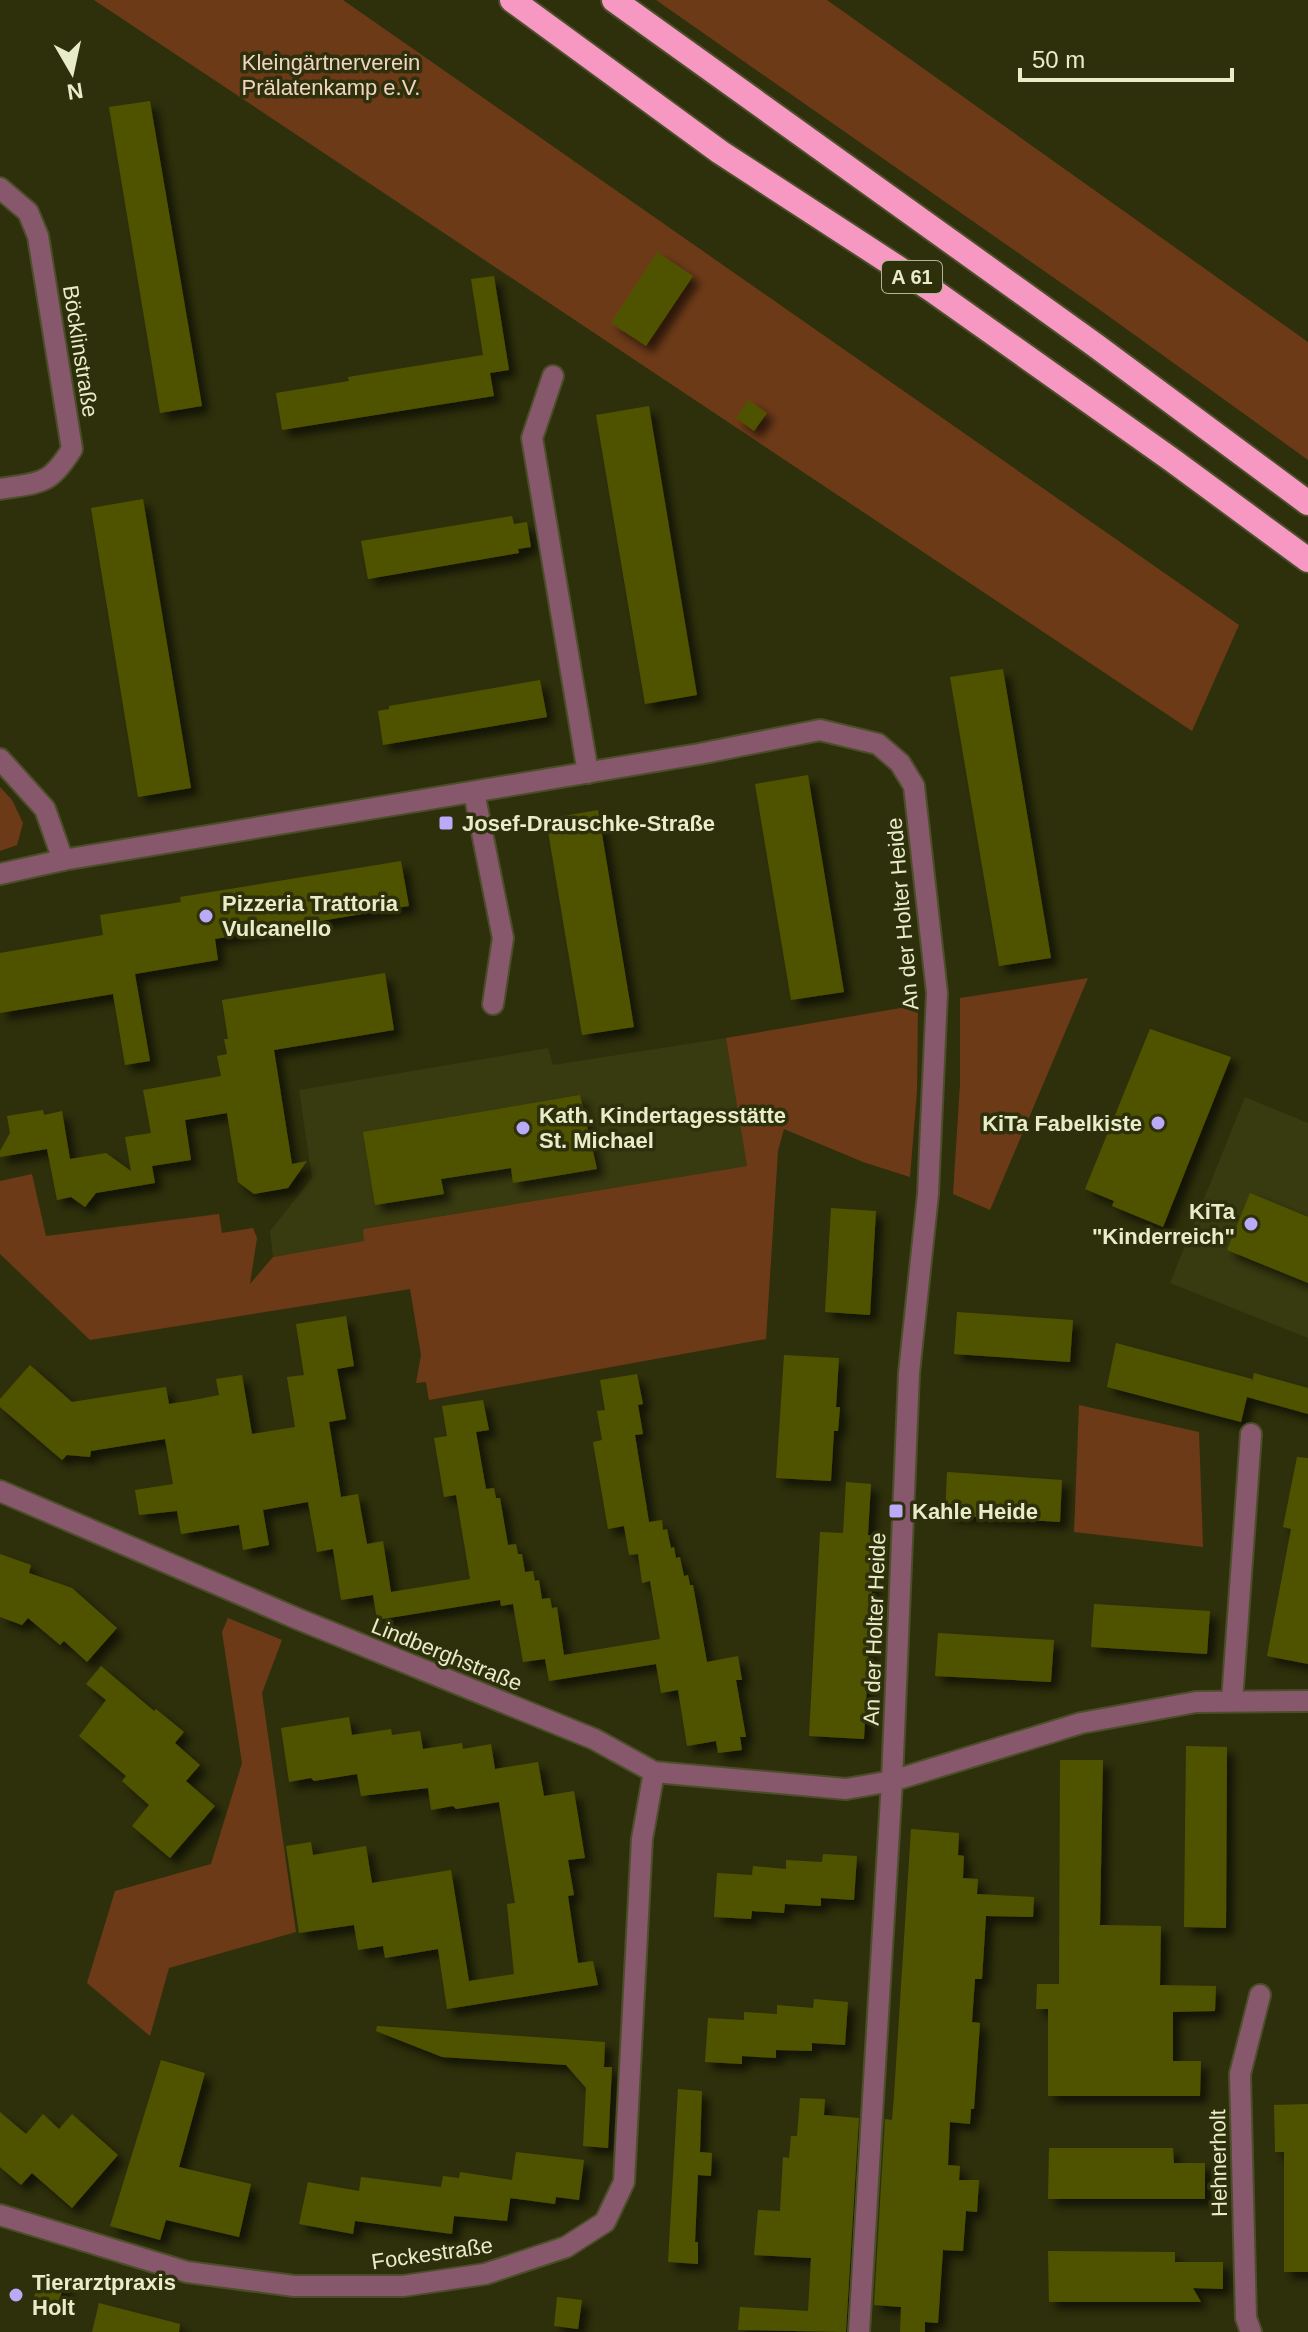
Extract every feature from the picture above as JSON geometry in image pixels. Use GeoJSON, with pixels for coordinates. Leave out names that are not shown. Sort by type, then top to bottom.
{"type":"FeatureCollection","features":[{"type":"Feature","properties":{"kind":"highway","name":"A 61"},"geometry":{"type":"LineString","coordinates":[[512,0],[720,152],[932,290],[1308,560]]}},
{"type":"Feature","properties":{"kind":"highway","name":"A 61"},"geometry":{"type":"LineString","coordinates":[[614,0],[1095,345],[1308,503]]}},
{"type":"Feature","properties":{"kind":"street","name":"Böcklinstraße"},"geometry":{"type":"LineString","coordinates":[[0,188],[28,212],[38,236],[72,449],[59,469],[45,482],[0,489]]}},
{"type":"Feature","properties":{"kind":"street"},"geometry":{"type":"LineString","coordinates":[[0,874],[63,860],[588,773],[532,438],[553,376]]}},
{"type":"Feature","properties":{"kind":"street","name":"An der Holter Heide"},"geometry":{"type":"LineString","coordinates":[[588,773],[820,730],[878,744],[900,763],[914,786],[937,993],[928,1194],[909,1373],[892,1781],[859,2332]]}},
{"type":"Feature","properties":{"kind":"street"},"geometry":{"type":"LineString","coordinates":[[0,759],[45,809],[63,860]]}},
{"type":"Feature","properties":{"kind":"street"},"geometry":{"type":"LineString","coordinates":[[474,792],[503,938],[493,1004]]}},
{"type":"Feature","properties":{"kind":"street"},"geometry":{"type":"LineString","coordinates":[[1232,1701],[1251,1434]]}},
{"type":"Feature","properties":{"kind":"street","name":"Lindberghstraße"},"geometry":{"type":"LineString","coordinates":[[0,1491],[298,1619],[594,1739],[654,1772],[846,1789],[892,1781]]}},
{"type":"Feature","properties":{"kind":"street"},"geometry":{"type":"LineString","coordinates":[[892,1781],[1081,1723],[1196,1702],[1308,1701]]}},
{"type":"Feature","properties":{"kind":"street","name":"Fockestraße"},"geometry":{"type":"LineString","coordinates":[[0,2215],[187,2272],[294,2286],[403,2286],[485,2274],[566,2247],[605,2222],[624,2182],[642,1839],[654,1772]]}},
{"type":"Feature","properties":{"kind":"street","name":"Hehnerholt"},"geometry":{"type":"LineString","coordinates":[[1251,2332],[1246,2318],[1240,2074],[1260,1995]]}},
{"type":"Feature","properties":{"kind":"shaded area","name":"Kath. Kindertagesstätte St. Michael"},"geometry":{"type":"Polygon","coordinates":[[[726,1038],[748,1166],[363,1229],[365,1241],[273,1257],[270,1231],[312,1178],[299,1090],[548,1048],[553,1065],[726,1038]]]}},
{"type":"Feature","properties":{"kind":"shaded area","name":"KiTa \"Kinderreich\""},"geometry":{"type":"Polygon","coordinates":[[[1245,1097],[1308,1123],[1308,1338],[1170,1283],[1245,1097]]]}},
{"type":"Feature","properties":{"kind":"green space","name":"Kleingärtnerverein Prälatenkamp e.V."},"geometry":{"type":"Polygon","coordinates":[[[94,0],[343,0],[1239,625],[1192,731],[94,0]]]}},
{"type":"Feature","properties":{"kind":"green space"},"geometry":{"type":"Polygon","coordinates":[[[656,0],[827,0],[1308,342],[1308,460],[1100,310],[656,0]]]}},
{"type":"Feature","properties":{"kind":"green space"},"geometry":{"type":"Polygon","coordinates":[[[0,787],[12,800],[23,823],[17,845],[0,851],[0,787]]]}},
{"type":"Feature","properties":{"kind":"green space"},"geometry":{"type":"Polygon","coordinates":[[[1088,978],[990,1210],[953,1194],[960,1084],[960,998],[1088,978]]]}},
{"type":"Feature","properties":{"kind":"green space"},"geometry":{"type":"Polygon","coordinates":[[[918,1005],[917,1091],[910,1177],[863,1162],[784,1129],[778,1151],[766,1339],[429,1400],[426,1382],[416,1383],[421,1355],[410,1289],[90,1340],[0,1254],[0,1181],[32,1174],[46,1236],[219,1214],[222,1233],[253,1228],[257,1238],[250,1284],[273,1257],[364,1241],[363,1229],[747,1166],[726,1038],[918,1005]]]}},
{"type":"Feature","properties":{"kind":"green space"},"geometry":{"type":"Polygon","coordinates":[[[1079,1405],[1199,1432],[1203,1547],[1074,1532],[1079,1405]]]}},
{"type":"Feature","properties":{"kind":"green space"},"geometry":{"type":"Polygon","coordinates":[[[228,1618],[282,1640],[262,1693],[296,1932],[169,1968],[150,2036],[87,1983],[115,1891],[211,1864],[242,1763],[222,1632],[228,1618]]]}},
{"type":"Feature","properties":{"kind":"building"},"geometry":{"type":"Polygon","coordinates":[[[150,101],[202,406],[160,413],[109,107],[150,101]]]}},
{"type":"Feature","properties":{"kind":"building"},"geometry":{"type":"Polygon","coordinates":[[[657,252],[693,276],[646,346],[611,323],[657,252]]]}},
{"type":"Feature","properties":{"kind":"building"},"geometry":{"type":"Polygon","coordinates":[[[494,276],[509,370],[490,373],[494,396],[282,430],[276,393],[349,381],[348,377],[483,355],[471,279],[494,276]]]}},
{"type":"Feature","properties":{"kind":"building"},"geometry":{"type":"Polygon","coordinates":[[[748,400],[767,413],[754,431],[736,418],[748,400]]]}},
{"type":"Feature","properties":{"kind":"building"},"geometry":{"type":"Polygon","coordinates":[[[649,406],[697,695],[645,704],[596,415],[649,406]]]}},
{"type":"Feature","properties":{"kind":"building"},"geometry":{"type":"Polygon","coordinates":[[[143,499],[191,788],[138,797],[91,508],[143,499]]]}},
{"type":"Feature","properties":{"kind":"building"},"geometry":{"type":"Polygon","coordinates":[[[512,516],[514,524],[527,522],[531,547],[518,549],[519,553],[368,579],[361,541],[512,516]]]}},
{"type":"Feature","properties":{"kind":"building"},"geometry":{"type":"Polygon","coordinates":[[[1003,669],[1051,958],[999,966],[950,677],[1003,669]]]}},
{"type":"Feature","properties":{"kind":"building"},"geometry":{"type":"Polygon","coordinates":[[[540,680],[547,717],[383,745],[378,711],[389,709],[389,706],[540,680]]]}},
{"type":"Feature","properties":{"kind":"building"},"geometry":{"type":"Polygon","coordinates":[[[808,775],[844,992],[791,1000],[755,784],[808,775]]]}},
{"type":"Feature","properties":{"kind":"building"},"geometry":{"type":"Polygon","coordinates":[[[598,810],[634,1027],[582,1035],[546,819],[598,810]]]}},
{"type":"Feature","properties":{"kind":"building"},"geometry":{"type":"Polygon","coordinates":[[[401,861],[409,906],[215,939],[218,960],[135,974],[150,1061],[125,1065],[113,994],[0,1013],[0,953],[103,935],[100,915],[181,902],[180,897],[401,861]]]}},
{"type":"Feature","properties":{"kind":"building"},"geometry":{"type":"Polygon","coordinates":[[[385,973],[394,1030],[274,1050],[292,1164],[307,1161],[288,1188],[254,1194],[238,1182],[227,1113],[185,1120],[191,1160],[152,1166],[155,1183],[96,1193],[85,1207],[71,1197],[57,1200],[47,1149],[0,1157],[10,1133],[7,1116],[43,1110],[44,1115],[62,1111],[70,1159],[106,1153],[131,1171],[125,1137],[151,1133],[143,1090],[221,1076],[217,1056],[227,1054],[224,1039],[228,1039],[222,1000],[385,973]]]}},
{"type":"Feature","properties":{"kind":"building","name":"KiTa Fabelkiste"},"geometry":{"type":"Polygon","coordinates":[[[1150,1029],[1231,1057],[1163,1227],[1112,1206],[1114,1201],[1085,1189],[1150,1029]]]}},
{"type":"Feature","properties":{"kind":"building"},"geometry":{"type":"Polygon","coordinates":[[[580,1095],[597,1169],[513,1183],[511,1168],[441,1179],[444,1194],[375,1205],[363,1132],[580,1095]]]}},
{"type":"Feature","properties":{"kind":"building"},"geometry":{"type":"Polygon","coordinates":[[[1250,1193],[1308,1217],[1308,1283],[1227,1250],[1250,1193]]]}},
{"type":"Feature","properties":{"kind":"building"},"geometry":{"type":"Polygon","coordinates":[[[831,1208],[876,1211],[870,1315],[825,1312],[831,1208]]]}},
{"type":"Feature","properties":{"kind":"building"},"geometry":{"type":"Polygon","coordinates":[[[957,1312],[1073,1320],[1070,1362],[954,1354],[957,1312]]]}},
{"type":"Feature","properties":{"kind":"building"},"geometry":{"type":"Polygon","coordinates":[[[346,1316],[354,1366],[337,1369],[346,1419],[329,1422],[341,1497],[358,1494],[367,1544],[383,1541],[391,1592],[470,1579],[456,1495],[444,1497],[434,1438],[447,1436],[442,1406],[483,1400],[489,1430],[476,1432],[486,1489],[494,1488],[496,1498],[500,1498],[508,1545],[516,1544],[518,1554],[522,1554],[525,1572],[533,1571],[535,1581],[539,1580],[542,1599],[550,1598],[552,1608],[557,1607],[564,1655],[660,1639],[650,1581],[642,1583],[638,1554],[629,1555],[624,1526],[608,1529],[593,1442],[602,1440],[597,1411],[605,1410],[600,1380],[637,1374],[643,1404],[638,1405],[643,1434],[635,1435],[649,1522],[662,1520],[671,1548],[674,1547],[676,1558],[680,1557],[684,1576],[688,1575],[690,1585],[693,1585],[707,1662],[738,1656],[742,1680],[736,1680],[746,1737],[740,1737],[742,1750],[718,1753],[716,1741],[687,1746],[678,1690],[661,1693],[656,1664],[549,1681],[545,1659],[523,1662],[513,1604],[501,1606],[500,1600],[377,1620],[373,1595],[341,1600],[333,1549],[317,1552],[308,1502],[263,1510],[269,1545],[243,1550],[239,1525],[181,1534],[177,1511],[139,1515],[135,1490],[173,1484],[165,1439],[91,1451],[90,1457],[67,1455],[62,1460],[0,1407],[0,1399],[30,1365],[72,1402],[166,1387],[169,1404],[219,1395],[216,1379],[242,1375],[252,1434],[295,1427],[287,1377],[304,1375],[296,1324],[346,1316]]]}},
{"type":"Feature","properties":{"kind":"building"},"geometry":{"type":"Polygon","coordinates":[[[1116,1343],[1252,1379],[1252,1382],[1254,1373],[1308,1388],[1308,1414],[1247,1397],[1241,1422],[1107,1387],[1116,1343]]]}},
{"type":"Feature","properties":{"kind":"building"},"geometry":{"type":"Polygon","coordinates":[[[784,1355],[839,1358],[836,1407],[840,1407],[838,1431],[834,1431],[831,1481],[776,1478],[784,1355]]]}},
{"type":"Feature","properties":{"kind":"building"},"geometry":{"type":"Polygon","coordinates":[[[1297,1457],[1308,1458],[1308,1664],[1267,1656],[1291,1529],[1283,1527],[1297,1457]]]}},
{"type":"Feature","properties":{"kind":"building"},"geometry":{"type":"Polygon","coordinates":[[[947,1472],[1062,1480],[1060,1522],[945,1515],[947,1472]]]}},
{"type":"Feature","properties":{"kind":"building"},"geometry":{"type":"Polygon","coordinates":[[[846,1482],[871,1484],[868,1535],[875,1535],[864,1739],[809,1736],[820,1532],[843,1533],[846,1482]]]}},
{"type":"Feature","properties":{"kind":"building"},"geometry":{"type":"Polygon","coordinates":[[[0,1554],[31,1565],[29,1573],[72,1588],[117,1628],[87,1662],[64,1641],[60,1645],[28,1618],[22,1625],[0,1617],[0,1554]]]}},
{"type":"Feature","properties":{"kind":"building"},"geometry":{"type":"Polygon","coordinates":[[[1094,1604],[1210,1611],[1207,1654],[1091,1647],[1094,1604]]]}},
{"type":"Feature","properties":{"kind":"building"},"geometry":{"type":"Polygon","coordinates":[[[938,1633],[1054,1640],[1051,1682],[935,1676],[938,1633]]]}},
{"type":"Feature","properties":{"kind":"building"},"geometry":{"type":"Polygon","coordinates":[[[101,1666],[184,1732],[175,1743],[200,1765],[186,1781],[215,1806],[170,1858],[132,1826],[149,1805],[122,1781],[126,1776],[79,1736],[106,1700],[86,1684],[101,1666]]]}},
{"type":"Feature","properties":{"kind":"building"},"geometry":{"type":"Polygon","coordinates":[[[349,1717],[352,1735],[391,1729],[392,1735],[420,1731],[423,1749],[462,1743],[463,1749],[491,1744],[495,1769],[538,1762],[544,1796],[574,1791],[585,1858],[568,1860],[574,1895],[568,1896],[578,1963],[593,1961],[598,1985],[447,2009],[438,1949],[385,1958],[383,1946],[358,1950],[354,1925],[299,1933],[286,1846],[311,1842],[313,1855],[366,1846],[372,1883],[451,1870],[469,1981],[514,1974],[507,1904],[515,1903],[499,1802],[431,1810],[428,1788],[361,1796],[357,1774],[289,1782],[281,1728],[349,1717]]]}},
{"type":"Feature","properties":{"kind":"building"},"geometry":{"type":"Polygon","coordinates":[[[1186,1746],[1227,1747],[1226,1928],[1184,1927],[1186,1746]]]}},
{"type":"Feature","properties":{"kind":"building"},"geometry":{"type":"Polygon","coordinates":[[[1060,1760],[1103,1760],[1100,1925],[1161,1926],[1160,1985],[1216,1986],[1215,2011],[1173,2012],[1173,2061],[1201,2061],[1200,2096],[1048,2096],[1048,2009],[1036,2009],[1037,1984],[1059,1984],[1060,1760]]]}},
{"type":"Feature","properties":{"kind":"building"},"geometry":{"type":"Polygon","coordinates":[[[911,1829],[959,1833],[958,1855],[964,1856],[963,1878],[978,1879],[977,1894],[1034,1897],[1033,1917],[986,1916],[982,1979],[975,1979],[972,2022],[980,2023],[974,2109],[971,2109],[970,2124],[950,2122],[948,2165],[960,2166],[959,2180],[979,2180],[977,2212],[966,2211],[963,2251],[943,2250],[938,2323],[925,2322],[925,2332],[900,2332],[901,2307],[874,2305],[885,2119],[892,2120],[894,2096],[911,1829]]]}},
{"type":"Feature","properties":{"kind":"building"},"geometry":{"type":"Polygon","coordinates":[[[823,1854],[857,1856],[854,1900],[821,1898],[821,1906],[785,1904],[784,1913],[752,1911],[751,1919],[714,1917],[717,1873],[752,1875],[753,1866],[786,1869],[786,1860],[822,1862],[823,1854]]]}},
{"type":"Feature","properties":{"kind":"building"},"geometry":{"type":"Polygon","coordinates":[[[814,1999],[848,2002],[845,2045],[812,2043],[812,2051],[776,2050],[776,2058],[742,2056],[742,2064],[705,2062],[708,2018],[744,2020],[744,2012],[777,2014],[777,2005],[813,2008],[814,1999]]]}},
{"type":"Feature","properties":{"kind":"building"},"geometry":{"type":"Polygon","coordinates":[[[377,2026],[605,2042],[604,2067],[612,2067],[608,2148],[583,2146],[586,2088],[566,2065],[442,2057],[376,2031],[377,2026]]]}},
{"type":"Feature","properties":{"kind":"building"},"geometry":{"type":"Polygon","coordinates":[[[161,2060],[205,2073],[179,2167],[251,2184],[239,2237],[166,2220],[160,2240],[110,2226],[161,2060]]]}},
{"type":"Feature","properties":{"kind":"building"},"geometry":{"type":"Polygon","coordinates":[[[678,2089],[702,2091],[700,2152],[712,2153],[711,2176],[698,2175],[695,2242],[698,2242],[698,2264],[668,2262],[678,2089]]]}},
{"type":"Feature","properties":{"kind":"building"},"geometry":{"type":"Polygon","coordinates":[[[800,2098],[825,2099],[824,2115],[859,2118],[846,2332],[738,2330],[740,2307],[808,2311],[811,2258],[754,2255],[758,2210],[780,2211],[783,2157],[789,2158],[791,2136],[797,2136],[800,2098]]]}},
{"type":"Feature","properties":{"kind":"building"},"geometry":{"type":"Polygon","coordinates":[[[1308,2104],[1308,2272],[1284,2272],[1284,2152],[1275,2152],[1274,2105],[1308,2104]]]}},
{"type":"Feature","properties":{"kind":"building"},"geometry":{"type":"Polygon","coordinates":[[[0,2112],[26,2134],[43,2114],[59,2129],[72,2114],[118,2155],[72,2208],[32,2173],[21,2185],[0,2167],[0,2112]]]}},
{"type":"Feature","properties":{"kind":"building"},"geometry":{"type":"Polygon","coordinates":[[[1049,2148],[1173,2148],[1174,2163],[1205,2163],[1205,2199],[1048,2199],[1049,2148]]]}},
{"type":"Feature","properties":{"kind":"building"},"geometry":{"type":"Polygon","coordinates":[[[516,2152],[584,2160],[579,2200],[556,2197],[555,2204],[510,2198],[507,2221],[454,2216],[452,2234],[355,2221],[353,2234],[299,2224],[308,2182],[359,2191],[361,2177],[441,2187],[443,2176],[459,2178],[460,2172],[512,2180],[516,2152]]]}},
{"type":"Feature","properties":{"kind":"building"},"geometry":{"type":"Polygon","coordinates":[[[1048,2251],[1175,2252],[1175,2262],[1223,2262],[1223,2289],[1193,2288],[1201,2302],[1049,2302],[1048,2251]]]}},
{"type":"Feature","properties":{"kind":"building"},"geometry":{"type":"Polygon","coordinates":[[[42,2273],[66,2281],[57,2306],[34,2297],[42,2273]]]}},
{"type":"Feature","properties":{"kind":"building"},"geometry":{"type":"Polygon","coordinates":[[[557,2297],[582,2300],[578,2329],[554,2326],[557,2297]]]}},
{"type":"Feature","properties":{"kind":"building"},"geometry":{"type":"Polygon","coordinates":[[[99,2303],[180,2324],[179,2332],[92,2332],[99,2303]]]}},
{"type":"Feature","properties":{"kind":"place","name":"Josef-Drauschke-Straße"},"geometry":{"type":"Point","coordinates":[446,823]}},
{"type":"Feature","properties":{"kind":"place","name":"Pizzeria Trattoria Vulcanello"},"geometry":{"type":"Point","coordinates":[206,916]}},
{"type":"Feature","properties":{"kind":"place","name":"KiTa Fabelkiste"},"geometry":{"type":"Point","coordinates":[1158,1123]}},
{"type":"Feature","properties":{"kind":"place","name":"Kath. Kindertagesstätte St. Michael"},"geometry":{"type":"Point","coordinates":[523,1128]}},
{"type":"Feature","properties":{"kind":"place","name":"KiTa \"Kinderreich\""},"geometry":{"type":"Point","coordinates":[1251,1224]}},
{"type":"Feature","properties":{"kind":"place","name":"Kahle Heide"},"geometry":{"type":"Point","coordinates":[896,1511]}},
{"type":"Feature","properties":{"kind":"place","name":"Tierarztpraxis Holt"},"geometry":{"type":"Point","coordinates":[16,2295]}}]}
